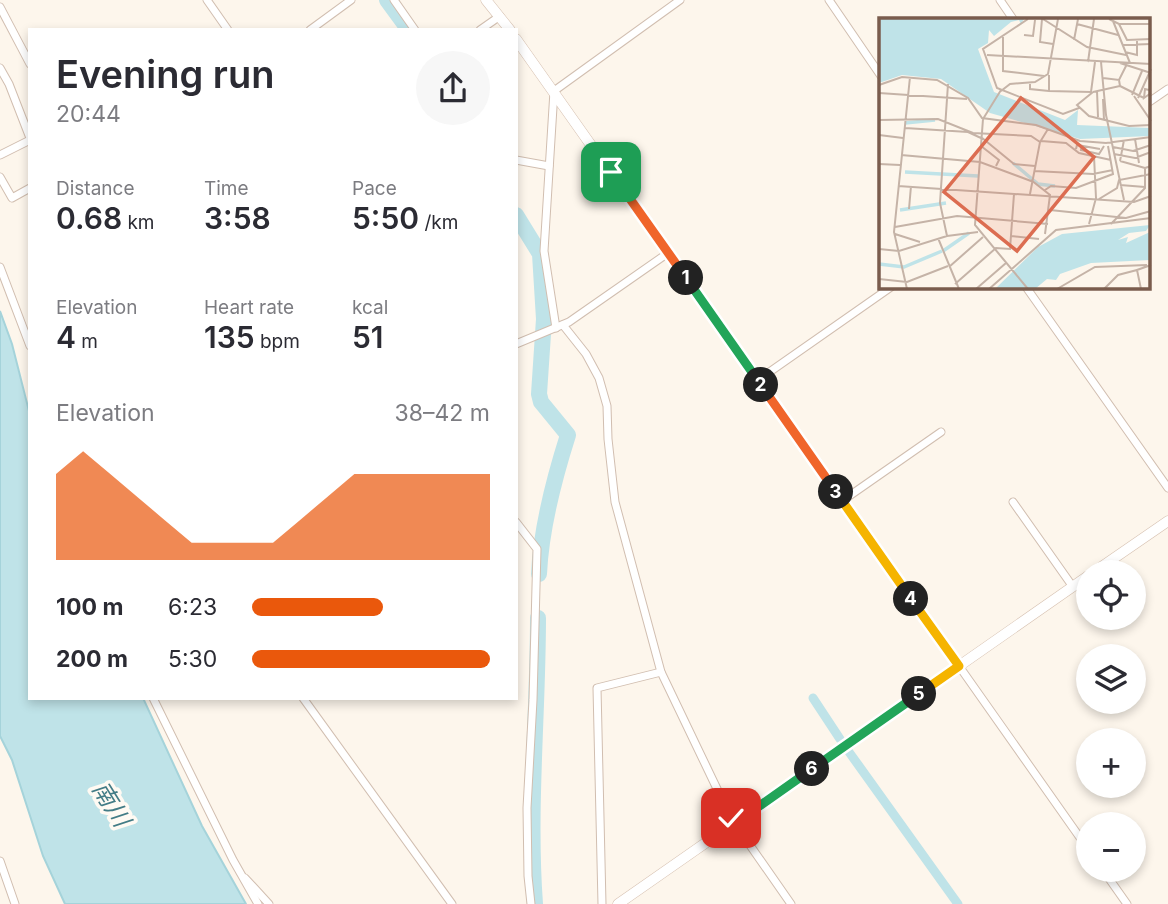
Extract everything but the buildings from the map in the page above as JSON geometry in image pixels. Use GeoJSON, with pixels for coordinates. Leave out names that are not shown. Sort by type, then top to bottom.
{"type":"FeatureCollection","features":[{"type":"Feature","properties":{"kind":"street"},"geometry":{"type":"LineString","coordinates":[[207,0],[228,28]]}},
{"type":"Feature","properties":{"kind":"street"},"geometry":{"type":"LineString","coordinates":[[313,28],[351,0]]}},
{"type":"Feature","properties":{"kind":"street"},"geometry":{"type":"LineString","coordinates":[[394,0],[414,28]]}},
{"type":"Feature","properties":{"kind":"street"},"geometry":{"type":"LineString","coordinates":[[486,0],[509,28]]}},
{"type":"Feature","properties":{"kind":"street"},"geometry":{"type":"LineString","coordinates":[[663,0],[669,8]]}},
{"type":"Feature","properties":{"kind":"street"},"geometry":{"type":"LineString","coordinates":[[554,91],[680,0]]}},
{"type":"Feature","properties":{"kind":"street"},"geometry":{"type":"LineString","coordinates":[[829,0],[879,73]]}},
{"type":"Feature","properties":{"kind":"street"},"geometry":{"type":"LineString","coordinates":[[1000,0],[1012,18]]}},
{"type":"Feature","properties":{"kind":"street"},"geometry":{"type":"LineString","coordinates":[[1,3],[28,60]]}},
{"type":"Feature","properties":{"kind":"street"},"geometry":{"type":"LineString","coordinates":[[483,28],[500,16]]}},
{"type":"Feature","properties":{"kind":"street"},"geometry":{"type":"LineString","coordinates":[[518,42],[1076,832]]}},
{"type":"Feature","properties":{"kind":"street"},"geometry":{"type":"LineString","coordinates":[[0,68],[28,134]]}},
{"type":"Feature","properties":{"kind":"street"},"geometry":{"type":"LineString","coordinates":[[1150,101],[1168,89]]}},
{"type":"Feature","properties":{"kind":"street"},"geometry":{"type":"LineString","coordinates":[[554,91],[544,251],[556,328],[586,354],[599,378],[607,406],[615,502],[660,672],[734,824],[791,904]]}},
{"type":"Feature","properties":{"kind":"street"},"geometry":{"type":"LineString","coordinates":[[0,155],[28,140]]}},
{"type":"Feature","properties":{"kind":"street"},"geometry":{"type":"LineString","coordinates":[[518,160],[549,166]]}},
{"type":"Feature","properties":{"kind":"street"},"geometry":{"type":"LineString","coordinates":[[0,177],[12,198],[28,189]]}},
{"type":"Feature","properties":{"kind":"street"},"geometry":{"type":"LineString","coordinates":[[518,344],[556,328],[668,253]]}},
{"type":"Feature","properties":{"kind":"street"},"geometry":{"type":"LineString","coordinates":[[0,267],[28,341]]}},
{"type":"Feature","properties":{"kind":"street"},"geometry":{"type":"LineString","coordinates":[[758,380],[888,289]]}},
{"type":"Feature","properties":{"kind":"street"},"geometry":{"type":"LineString","coordinates":[[1027,289],[1168,488]]}},
{"type":"Feature","properties":{"kind":"street"},"geometry":{"type":"LineString","coordinates":[[842,501],[941,432]]}},
{"type":"Feature","properties":{"kind":"street"},"geometry":{"type":"LineString","coordinates":[[1013,502],[1073,587]]}},
{"type":"Feature","properties":{"kind":"street"},"geometry":{"type":"LineString","coordinates":[[1111,560],[1168,521]]}},
{"type":"Feature","properties":{"kind":"street"},"geometry":{"type":"LineString","coordinates":[[518,525],[537,549],[527,808],[531,904]]}},
{"type":"Feature","properties":{"kind":"street"},"geometry":{"type":"LineString","coordinates":[[618,904],[1076,585]]}},
{"type":"Feature","properties":{"kind":"street"},"geometry":{"type":"LineString","coordinates":[[603,904],[597,688],[660,672]]}},
{"type":"Feature","properties":{"kind":"street"},"geometry":{"type":"LineString","coordinates":[[154,700],[258,904]]}},
{"type":"Feature","properties":{"kind":"street"},"geometry":{"type":"LineString","coordinates":[[304,700],[452,904]]}},
{"type":"Feature","properties":{"kind":"street"},"geometry":{"type":"LineString","coordinates":[[0,861],[15,904]]}},
{"type":"Feature","properties":{"kind":"street"},"geometry":{"type":"LineString","coordinates":[[242,875],[269,904]]}},
{"type":"Feature","properties":{"kind":"street"},"geometry":{"type":"LineString","coordinates":[[1111,882],[1127,904]]}},
{"type":"Feature","properties":{"kind":"water","name":"南川"},"geometry":{"type":"Polygon","coordinates":[[[0,311],[12,344],[28,407],[28,700],[144,700],[202,826],[246,904],[65,904],[43,856],[12,760],[0,736],[0,311]]]}},
{"type":"Feature","properties":{"kind":"waterway"},"geometry":{"type":"LineString","coordinates":[[387,0],[408,28]]}},
{"type":"Feature","properties":{"kind":"waterway"},"geometry":{"type":"LineString","coordinates":[[518,218],[540,254],[544,319],[539,394],[541,402],[568,435],[549,504],[539,574]]}},
{"type":"Feature","properties":{"kind":"waterway"},"geometry":{"type":"LineString","coordinates":[[535,904],[533,797],[538,618]]}},
{"type":"Feature","properties":{"kind":"waterway"},"geometry":{"type":"LineString","coordinates":[[813,698],[840,739]]}},
{"type":"Feature","properties":{"kind":"waterway"},"geometry":{"type":"LineString","coordinates":[[849,752],[958,904]]}},
{"type":"Feature","properties":{"kind":"route"},"geometry":{"type":"LineString","coordinates":[[611,172],[959,666],[734,824],[731,818]]}}]}
